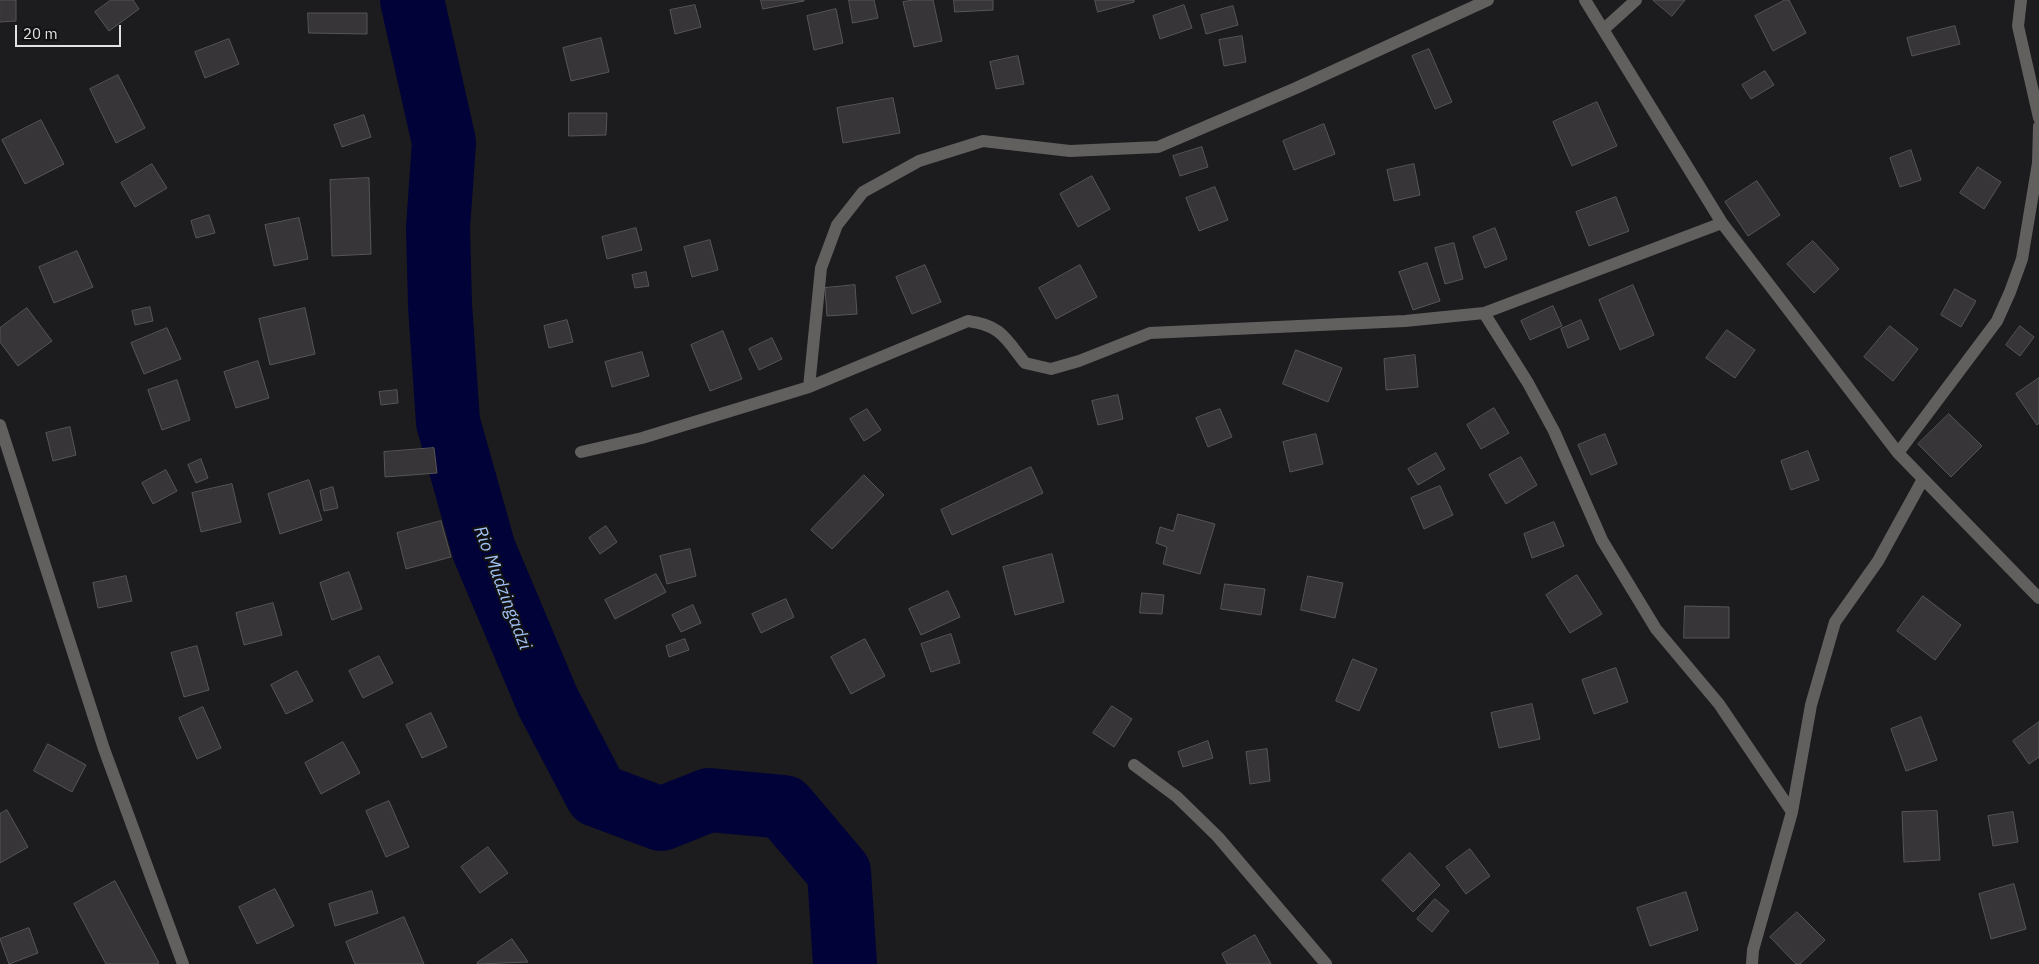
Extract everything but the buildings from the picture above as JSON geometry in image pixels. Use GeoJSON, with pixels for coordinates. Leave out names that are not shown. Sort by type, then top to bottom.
{"type":"FeatureCollection","features":[{"type":"Feature","properties":{"kind":"street"},"geometry":{"type":"LineString","coordinates":[[809,387],[821,268],[837,225],[863,192],[919,160],[983,141],[1070,151],[1158,147],[1305,84],[1488,0]]}},
{"type":"Feature","properties":{"kind":"street"},"geometry":{"type":"LineString","coordinates":[[1585,0],[1722,223],[1898,453],[1922,481],[1954,510],[2039,598]]}},
{"type":"Feature","properties":{"kind":"street"},"geometry":{"type":"LineString","coordinates":[[1604,29],[1636,0]]}},
{"type":"Feature","properties":{"kind":"street"},"geometry":{"type":"LineString","coordinates":[[2021,0],[2018,26],[2039,118]]}},
{"type":"Feature","properties":{"kind":"street"},"geometry":{"type":"LineString","coordinates":[[1898,453],[1996,321],[2010,292],[2023,250],[2038,163],[2039,126]]}},
{"type":"Feature","properties":{"kind":"street"},"geometry":{"type":"LineString","coordinates":[[581,452],[642,438],[809,387],[968,321],[983,322],[999,330],[1025,363],[1051,369],[1079,362],[1150,333],[1405,321],[1484,313],[1722,223]]}},
{"type":"Feature","properties":{"kind":"street"},"geometry":{"type":"LineString","coordinates":[[1484,313],[1537,399],[1554,431],[1602,540],[1636,597],[1656,629],[1719,704],[1792,812]]}},
{"type":"Feature","properties":{"kind":"street"},"geometry":{"type":"LineString","coordinates":[[0,425],[104,748],[183,964]]}},
{"type":"Feature","properties":{"kind":"street"},"geometry":{"type":"LineString","coordinates":[[1752,964],[1753,950],[1792,812],[1811,705],[1835,622],[1878,561],[1922,481]]}},
{"type":"Feature","properties":{"kind":"street"},"geometry":{"type":"LineString","coordinates":[[1134,765],[1176,797],[1218,837],[1326,964]]}},
{"type":"Feature","properties":{"kind":"waterway","name":"Rio Mudzingadzi"},"geometry":{"type":"LineString","coordinates":[[412,0],[444,142],[438,228],[440,305],[448,422],[484,550],[548,702],[597,795],[661,819],[709,800],[784,807],[839,872],[845,964]]}}]}
